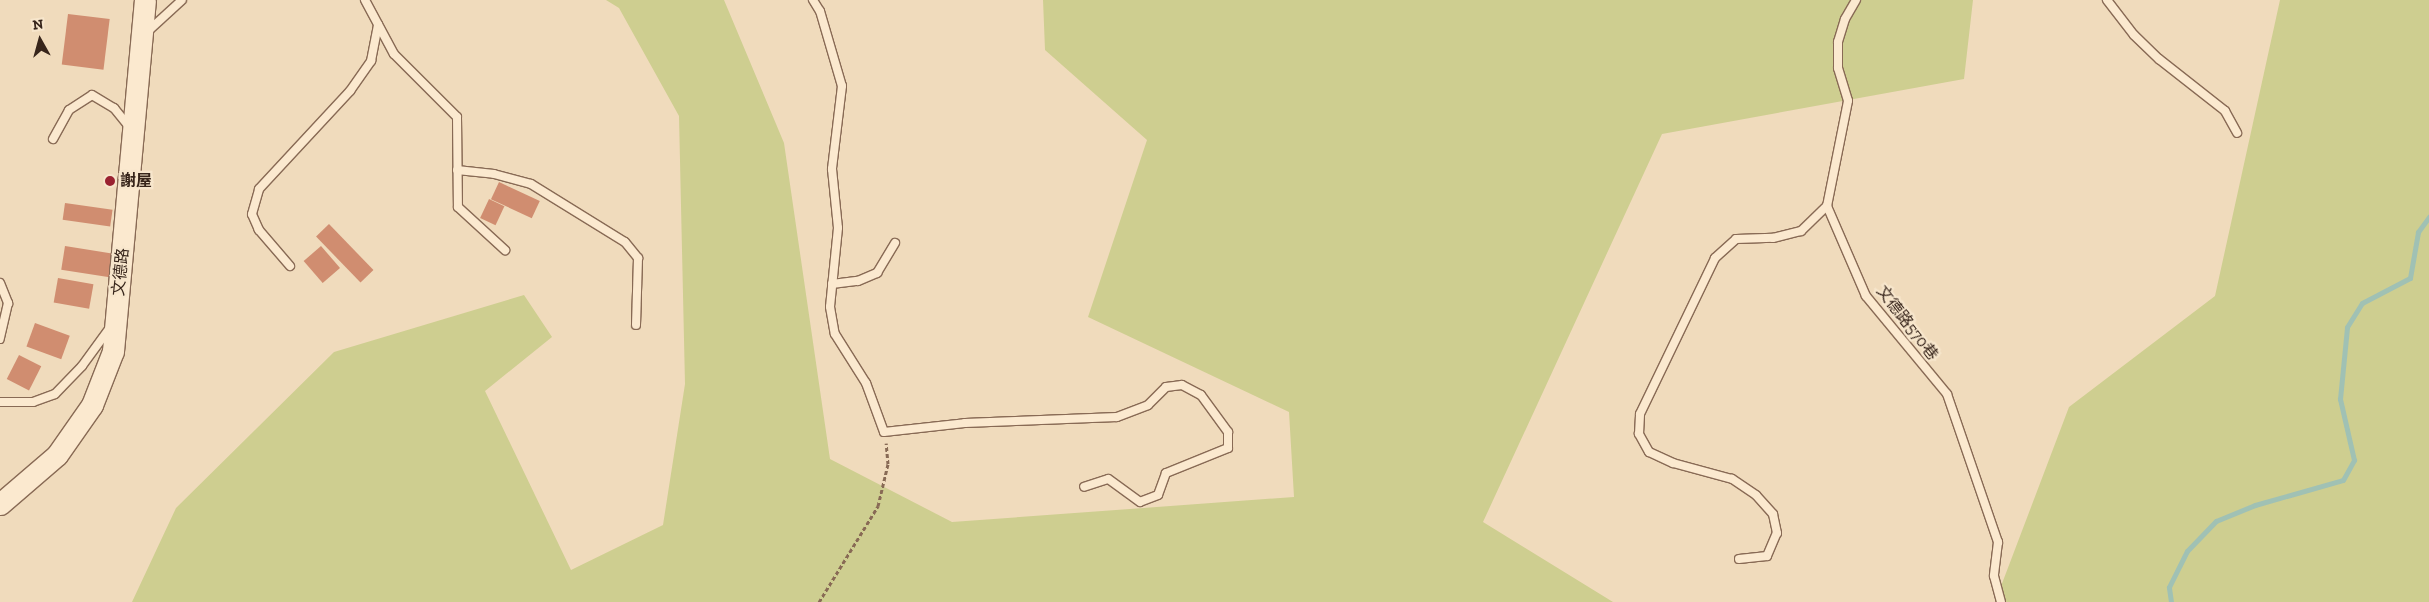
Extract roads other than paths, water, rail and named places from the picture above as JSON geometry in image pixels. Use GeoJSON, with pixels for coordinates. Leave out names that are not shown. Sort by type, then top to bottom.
{"type":"FeatureCollection","features":[{"type":"Feature","properties":{"kind":"main road","name":"文德路"},"geometry":{"type":"LineString","coordinates":[[0,504],[57,455],[92,405],[113,351],[145,0]]}},
{"type":"Feature","properties":{"kind":"lane"},"geometry":{"type":"LineString","coordinates":[[142,37],[182,0]]}},
{"type":"Feature","properties":{"kind":"lane"},"geometry":{"type":"LineString","coordinates":[[365,0],[394,54],[457,117],[458,207],[505,250]]}},
{"type":"Feature","properties":{"kind":"lane"},"geometry":{"type":"LineString","coordinates":[[813,0],[820,11],[842,86],[832,169],[838,228],[830,307],[835,334],[866,383],[884,432],[965,422],[1117,417],[1148,405],[1166,387],[1182,385],[1201,395],[1228,432],[1228,448],[1166,473],[1158,495],[1149,499],[1140,502],[1108,479],[1084,487]]}},
{"type":"Feature","properties":{"kind":"lane"},"geometry":{"type":"LineString","coordinates":[[1739,559],[1767,556],[1777,533],[1773,514],[1756,495],[1732,479],[1673,463],[1650,452],[1639,434],[1640,414],[1715,258],[1736,239],[1773,238],[1801,231],[1827,206],[1848,101],[1838,68],[1838,42],[1845,19],[1856,0]]}},
{"type":"Feature","properties":{"kind":"lane"},"geometry":{"type":"LineString","coordinates":[[2107,0],[2134,35],[2159,59],[2225,111],[2237,133]]}},
{"type":"Feature","properties":{"kind":"lane"},"geometry":{"type":"LineString","coordinates":[[290,266],[259,230],[252,214],[259,188],[350,91],[371,60],[378,25]]}},
{"type":"Feature","properties":{"kind":"lane"},"geometry":{"type":"LineString","coordinates":[[54,139],[69,110],[92,95],[114,108],[134,134]]}},
{"type":"Feature","properties":{"kind":"lane"},"geometry":{"type":"LineString","coordinates":[[457,170],[494,174],[531,184],[625,242],[638,258],[636,325]]}},
{"type":"Feature","properties":{"kind":"lane","name":"文德路570巷"},"geometry":{"type":"LineString","coordinates":[[1827,206],[1866,296],[1948,394],[1998,542],[1994,576],[2001,602]]}},
{"type":"Feature","properties":{"kind":"lane"},"geometry":{"type":"LineString","coordinates":[[832,284],[858,281],[877,272],[895,243]]}},
{"type":"Feature","properties":{"kind":"lane"},"geometry":{"type":"LineString","coordinates":[[0,283],[8,303],[0,339]]}},
{"type":"Feature","properties":{"kind":"lane"},"geometry":{"type":"LineString","coordinates":[[0,402],[33,402],[55,394],[82,366],[116,319]]}},
{"type":"Feature","properties":{"kind":"waterway"},"geometry":{"type":"LineString","coordinates":[[2171,602],[2169,587],[2187,551],[2216,521],[2255,505],[2343,480],[2354,460],[2340,399],[2347,327],[2362,303],[2410,278],[2418,232],[2429,217]]}},
{"type":"Feature","properties":{"kind":"place","name":"謝屋"},"geometry":{"type":"Point","coordinates":[110,181]}}]}
